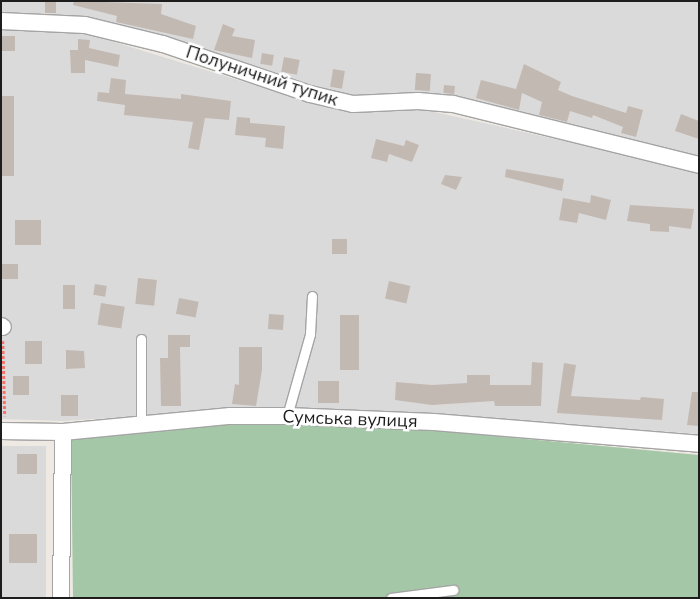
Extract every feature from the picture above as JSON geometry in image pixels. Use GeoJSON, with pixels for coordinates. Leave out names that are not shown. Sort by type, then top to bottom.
{"type":"FeatureCollection","features":[{"type":"Feature","properties":{"kind":"street","name":"Полуничний тупик"},"geometry":{"type":"LineString","coordinates":[[1,21],[85,25],[163,44],[301,91],[353,104],[418,100],[453,104],[699,165]]}},
{"type":"Feature","properties":{"kind":"street","name":"Сумська вулиця"},"geometry":{"type":"LineString","coordinates":[[3,431],[63,432],[230,416],[287,416],[434,422],[699,444]]}},
{"type":"Feature","properties":{"kind":"street"},"geometry":{"type":"LineString","coordinates":[[61,598],[63,432]]}},
{"type":"Feature","properties":{"kind":"lane"},"geometry":{"type":"LineString","coordinates":[[287,416],[310,334],[312,296]]}},
{"type":"Feature","properties":{"kind":"lane"},"geometry":{"type":"LineString","coordinates":[[141,339],[141,424]]}},
{"type":"Feature","properties":{"kind":"lane"},"geometry":{"type":"LineString","coordinates":[[391,598],[453,590]]}},
{"type":"Feature","properties":{"kind":"path"},"geometry":{"type":"LineString","coordinates":[[2,327],[3,431]]}},
{"type":"Feature","properties":{"kind":"shaded area"},"geometry":{"type":"Polygon","coordinates":[[[1,1],[699,1],[699,159],[508,116],[357,99],[315,90],[168,43],[1,19],[1,1]]]}},
{"type":"Feature","properties":{"kind":"shaded area"},"geometry":{"type":"Polygon","coordinates":[[[1,27],[85,33],[307,101],[347,110],[388,112],[421,109],[699,171],[699,434],[428,414],[235,410],[63,421],[1,419],[1,27]]]}},
{"type":"Feature","properties":{"kind":"shaded area"},"geometry":{"type":"Polygon","coordinates":[[[1,446],[46,446],[46,598],[1,598],[1,446]]]}},
{"type":"Feature","properties":{"kind":"green space"},"geometry":{"type":"Polygon","coordinates":[[[230,421],[420,429],[699,455],[699,598],[73,598],[71,437],[230,421]]]}},
{"type":"Feature","properties":{"kind":"building"},"geometry":{"type":"Polygon","coordinates":[[[45,1],[56,1],[56,13],[45,13],[45,1]]]}},
{"type":"Feature","properties":{"kind":"building"},"geometry":{"type":"Polygon","coordinates":[[[74,1],[162,4],[161,14],[196,26],[193,39],[116,22],[117,16],[73,5],[74,1]]]}},
{"type":"Feature","properties":{"kind":"building"},"geometry":{"type":"Polygon","coordinates":[[[223,24],[235,29],[232,36],[255,40],[252,58],[214,50],[223,24]]]}},
{"type":"Feature","properties":{"kind":"building"},"geometry":{"type":"Polygon","coordinates":[[[1,36],[15,36],[15,51],[1,51],[1,36]]]}},
{"type":"Feature","properties":{"kind":"building"},"geometry":{"type":"Polygon","coordinates":[[[78,39],[90,40],[89,48],[120,55],[118,67],[85,60],[85,73],[71,73],[70,50],[78,50],[78,39]]]}},
{"type":"Feature","properties":{"kind":"building"},"geometry":{"type":"Polygon","coordinates":[[[262,53],[274,55],[272,66],[260,64],[262,53]]]}},
{"type":"Feature","properties":{"kind":"building"},"geometry":{"type":"Polygon","coordinates":[[[284,57],[300,60],[297,75],[281,72],[284,57]]]}},
{"type":"Feature","properties":{"kind":"building"},"geometry":{"type":"Polygon","coordinates":[[[524,64],[561,82],[558,90],[572,96],[626,113],[628,106],[643,110],[636,137],[621,133],[623,127],[593,115],[592,118],[570,111],[567,122],[539,115],[542,102],[522,93],[519,110],[476,98],[481,80],[516,89],[524,64]]]}},
{"type":"Feature","properties":{"kind":"building"},"geometry":{"type":"Polygon","coordinates":[[[333,69],[345,71],[342,89],[330,87],[333,69]]]}},
{"type":"Feature","properties":{"kind":"building"},"geometry":{"type":"Polygon","coordinates":[[[416,73],[431,74],[430,91],[415,90],[416,73]]]}},
{"type":"Feature","properties":{"kind":"building"},"geometry":{"type":"Polygon","coordinates":[[[111,78],[126,80],[125,94],[181,99],[181,94],[231,101],[229,120],[205,118],[199,150],[188,148],[193,122],[124,115],[125,105],[97,101],[98,92],[109,93],[111,78]]]}},
{"type":"Feature","properties":{"kind":"building"},"geometry":{"type":"Polygon","coordinates":[[[444,85],[455,86],[454,94],[443,93],[444,85]]]}},
{"type":"Feature","properties":{"kind":"building"},"geometry":{"type":"Polygon","coordinates":[[[1,96],[14,96],[14,176],[1,176],[1,96]]]}},
{"type":"Feature","properties":{"kind":"building"},"geometry":{"type":"Polygon","coordinates":[[[681,114],[699,121],[699,139],[675,131],[681,114]]]}},
{"type":"Feature","properties":{"kind":"building"},"geometry":{"type":"Polygon","coordinates":[[[237,117],[250,118],[250,123],[285,126],[283,149],[265,147],[266,138],[235,135],[237,117]]]}},
{"type":"Feature","properties":{"kind":"building"},"geometry":{"type":"Polygon","coordinates":[[[376,139],[404,146],[406,140],[419,145],[412,162],[389,154],[387,162],[371,158],[376,139]]]}},
{"type":"Feature","properties":{"kind":"building"},"geometry":{"type":"Polygon","coordinates":[[[506,169],[564,179],[562,191],[505,177],[506,169]]]}},
{"type":"Feature","properties":{"kind":"building"},"geometry":{"type":"Polygon","coordinates":[[[445,175],[462,177],[456,190],[441,184],[445,175]]]}},
{"type":"Feature","properties":{"kind":"building"},"geometry":{"type":"Polygon","coordinates":[[[591,195],[611,200],[606,220],[579,213],[577,223],[559,220],[563,198],[590,203],[591,195]]]}},
{"type":"Feature","properties":{"kind":"building"},"geometry":{"type":"Polygon","coordinates":[[[630,205],[694,209],[691,229],[669,226],[669,232],[650,231],[650,224],[627,221],[630,205]]]}},
{"type":"Feature","properties":{"kind":"building"},"geometry":{"type":"Polygon","coordinates":[[[15,220],[41,220],[41,245],[15,245],[15,220]]]}},
{"type":"Feature","properties":{"kind":"building"},"geometry":{"type":"Polygon","coordinates":[[[332,239],[347,239],[347,254],[332,254],[332,239]]]}},
{"type":"Feature","properties":{"kind":"building"},"geometry":{"type":"Polygon","coordinates":[[[1,264],[18,264],[18,279],[1,279],[1,264]]]}},
{"type":"Feature","properties":{"kind":"building"},"geometry":{"type":"Polygon","coordinates":[[[138,278],[157,280],[154,306],[135,304],[138,278]]]}},
{"type":"Feature","properties":{"kind":"building"},"geometry":{"type":"Polygon","coordinates":[[[389,281],[410,286],[406,303],[385,299],[389,281]]]}},
{"type":"Feature","properties":{"kind":"building"},"geometry":{"type":"Polygon","coordinates":[[[95,284],[107,286],[105,297],[93,295],[95,284]]]}},
{"type":"Feature","properties":{"kind":"building"},"geometry":{"type":"Polygon","coordinates":[[[63,285],[75,285],[75,309],[63,309],[63,285]]]}},
{"type":"Feature","properties":{"kind":"building"},"geometry":{"type":"Polygon","coordinates":[[[179,298],[199,302],[196,318],[176,314],[179,298]]]}},
{"type":"Feature","properties":{"kind":"building"},"geometry":{"type":"Polygon","coordinates":[[[101,303],[125,307],[121,328],[98,325],[101,303]]]}},
{"type":"Feature","properties":{"kind":"building"},"geometry":{"type":"Polygon","coordinates":[[[269,314],[284,315],[283,330],[268,329],[269,314]]]}},
{"type":"Feature","properties":{"kind":"building"},"geometry":{"type":"Polygon","coordinates":[[[340,315],[359,315],[359,370],[340,370],[340,315]]]}},
{"type":"Feature","properties":{"kind":"building"},"geometry":{"type":"Polygon","coordinates":[[[168,335],[190,335],[190,347],[180,347],[181,406],[161,406],[160,358],[168,358],[168,335]]]}},
{"type":"Feature","properties":{"kind":"building"},"geometry":{"type":"Polygon","coordinates":[[[25,341],[42,341],[42,364],[25,364],[25,341]]]}},
{"type":"Feature","properties":{"kind":"building"},"geometry":{"type":"Polygon","coordinates":[[[239,347],[262,347],[262,370],[256,406],[232,404],[235,384],[239,385],[239,347]]]}},
{"type":"Feature","properties":{"kind":"building"},"geometry":{"type":"Polygon","coordinates":[[[66,350],[84,351],[85,368],[66,369],[66,350]]]}},
{"type":"Feature","properties":{"kind":"building"},"geometry":{"type":"Polygon","coordinates":[[[532,362],[543,363],[541,406],[495,406],[494,401],[432,405],[395,400],[396,382],[432,385],[467,383],[467,375],[490,375],[490,385],[531,385],[532,362]]]}},
{"type":"Feature","properties":{"kind":"building"},"geometry":{"type":"Polygon","coordinates":[[[564,363],[576,365],[571,396],[640,400],[641,397],[664,399],[662,420],[557,413],[564,363]]]}},
{"type":"Feature","properties":{"kind":"building"},"geometry":{"type":"Polygon","coordinates":[[[13,376],[29,376],[29,395],[13,395],[13,376]]]}},
{"type":"Feature","properties":{"kind":"building"},"geometry":{"type":"Polygon","coordinates":[[[318,381],[339,381],[339,403],[318,403],[318,381]]]}},
{"type":"Feature","properties":{"kind":"building"},"geometry":{"type":"Polygon","coordinates":[[[692,392],[699,392],[699,426],[687,425],[692,392]]]}},
{"type":"Feature","properties":{"kind":"building"},"geometry":{"type":"Polygon","coordinates":[[[61,395],[78,395],[78,416],[61,416],[61,395]]]}},
{"type":"Feature","properties":{"kind":"building"},"geometry":{"type":"Polygon","coordinates":[[[17,454],[37,454],[37,474],[17,474],[17,454]]]}},
{"type":"Feature","properties":{"kind":"building"},"geometry":{"type":"Polygon","coordinates":[[[9,534],[37,534],[37,563],[9,563],[9,534]]]}}]}
